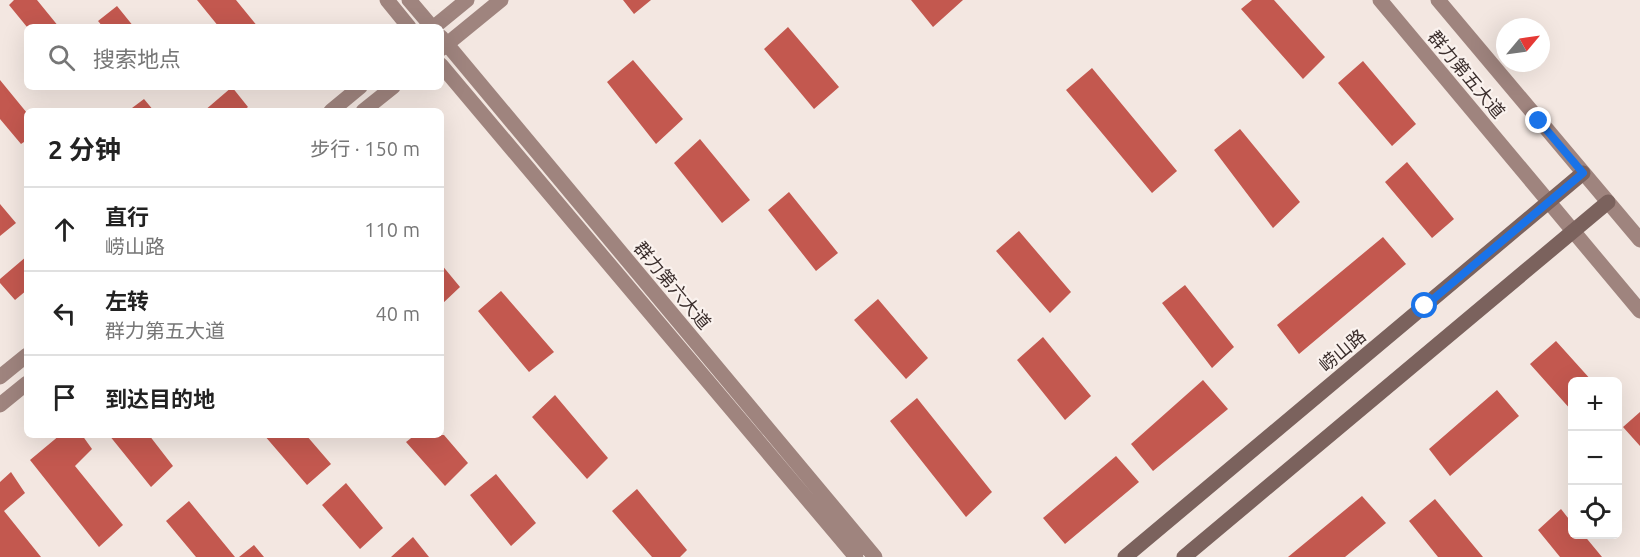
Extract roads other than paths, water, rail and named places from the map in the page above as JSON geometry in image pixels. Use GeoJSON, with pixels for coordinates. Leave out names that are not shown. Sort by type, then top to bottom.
{"type":"FeatureCollection","features":[{"type":"Feature","properties":{"kind":"main road"},"geometry":{"type":"LineString","coordinates":[[387,0],[407,24]]}},
{"type":"Feature","properties":{"kind":"main road"},"geometry":{"type":"LineString","coordinates":[[409,0],[430,24]]}},
{"type":"Feature","properties":{"kind":"main road"},"geometry":{"type":"LineString","coordinates":[[437,24],[467,0]]}},
{"type":"Feature","properties":{"kind":"main road"},"geometry":{"type":"LineString","coordinates":[[444,43],[501,0]]}},
{"type":"Feature","properties":{"kind":"main road","name":"群力第五大道"},"geometry":{"type":"LineString","coordinates":[[1380,0],[1640,311]]}},
{"type":"Feature","properties":{"kind":"main road","name":"群力第五大道"},"geometry":{"type":"LineString","coordinates":[[1438,0],[1640,240]]}},
{"type":"Feature","properties":{"kind":"main road","name":"群力第六大道"},"geometry":{"type":"LineString","coordinates":[[444,45],[875,557]]}},
{"type":"Feature","properties":{"kind":"main road","name":"群力第六大道"},"geometry":{"type":"LineString","coordinates":[[444,69],[856,557]]}},
{"type":"Feature","properties":{"kind":"main road"},"geometry":{"type":"LineString","coordinates":[[334,108],[356,90]]}},
{"type":"Feature","properties":{"kind":"main road"},"geometry":{"type":"LineString","coordinates":[[367,108],[389,90]]}},
{"type":"Feature","properties":{"kind":"main road","name":"崂山路"},"geometry":{"type":"LineString","coordinates":[[1125,557],[1583,173]]}},
{"type":"Feature","properties":{"kind":"main road"},"geometry":{"type":"LineString","coordinates":[[1184,557],[1608,202]]}},
{"type":"Feature","properties":{"kind":"main road"},"geometry":{"type":"LineString","coordinates":[[0,377],[24,357]]}},
{"type":"Feature","properties":{"kind":"main road"},"geometry":{"type":"LineString","coordinates":[[0,405],[24,385]]}}]}
